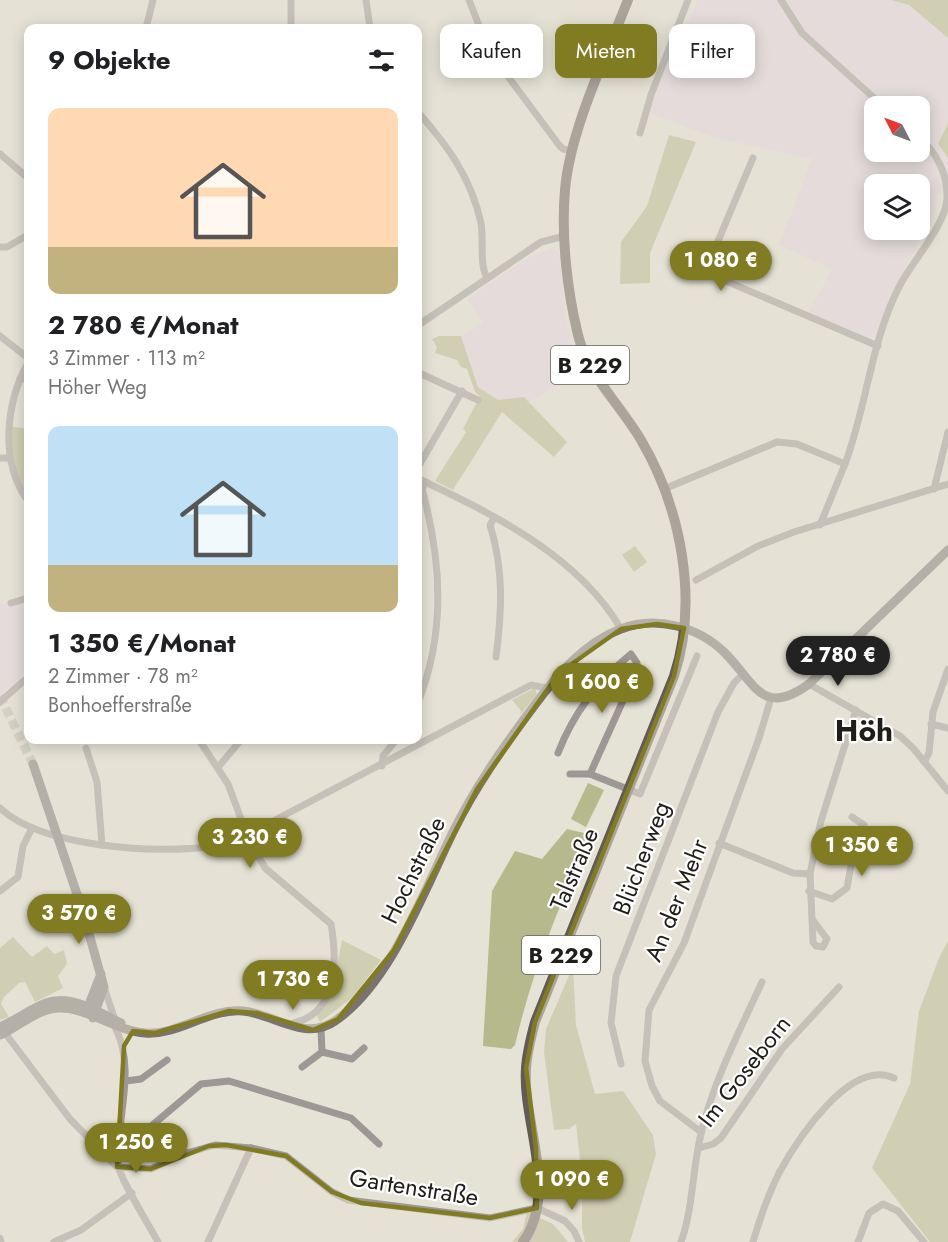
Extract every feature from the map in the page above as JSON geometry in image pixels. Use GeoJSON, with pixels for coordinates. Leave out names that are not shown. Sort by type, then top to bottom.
{"type":"FeatureCollection","features":[{"type":"Feature","properties":{"kind":"main road","name":"B 229"},"geometry":{"type":"LineString","coordinates":[[628,0],[572,152],[565,190],[565,236],[571,295],[581,346],[598,379],[641,440],[664,489],[683,570],[684,628]]}},
{"type":"Feature","properties":{"kind":"main road"},"geometry":{"type":"LineString","coordinates":[[684,628],[720,649],[758,692],[771,698],[793,695],[809,684],[948,550]]}},
{"type":"Feature","properties":{"kind":"main road","name":"Hochstraße"},"geometry":{"type":"LineString","coordinates":[[321,1029],[338,1019],[356,1002],[388,959],[477,789],[559,673],[581,654],[621,628],[657,624],[684,628]]}},
{"type":"Feature","properties":{"kind":"main road","name":"Talstraße"},"geometry":{"type":"LineString","coordinates":[[524,1242],[534,1224],[537,1208],[536,1148],[526,1068],[532,1032],[540,1004],[674,676],[682,649],[684,628]]}},
{"type":"Feature","properties":{"kind":"main road"},"geometry":{"type":"LineString","coordinates":[[33,764],[101,974],[92,1012]]}},
{"type":"Feature","properties":{"kind":"main road"},"geometry":{"type":"LineString","coordinates":[[74,1003],[100,986]]}},
{"type":"Feature","properties":{"kind":"main road"},"geometry":{"type":"LineString","coordinates":[[2,1032],[46,1003],[59,1001],[74,1003],[133,1031],[155,1032],[229,1011],[257,1013],[309,1030],[321,1029]]}},
{"type":"Feature","properties":{"kind":"main road"},"geometry":{"type":"LineString","coordinates":[[2,1032],[41,1012],[58,1008],[92,1012]]}},
{"type":"Feature","properties":{"kind":"street"},"geometry":{"type":"LineString","coordinates":[[147,24],[153,0]]}},
{"type":"Feature","properties":{"kind":"street"},"geometry":{"type":"LineString","coordinates":[[291,0],[291,24]]}},
{"type":"Feature","properties":{"kind":"street"},"geometry":{"type":"LineString","coordinates":[[366,0],[369,24]]}},
{"type":"Feature","properties":{"kind":"street"},"geometry":{"type":"LineString","coordinates":[[469,0],[489,51],[559,145],[572,152]]}},
{"type":"Feature","properties":{"kind":"street"},"geometry":{"type":"LineString","coordinates":[[640,133],[651,95],[688,0]]}},
{"type":"Feature","properties":{"kind":"street"},"geometry":{"type":"LineString","coordinates":[[781,0],[802,33],[872,96]]}},
{"type":"Feature","properties":{"kind":"street"},"geometry":{"type":"LineString","coordinates":[[422,117],[448,147],[470,187],[481,224],[487,278]]}},
{"type":"Feature","properties":{"kind":"street"},"geometry":{"type":"LineString","coordinates":[[819,525],[857,430],[878,346],[901,283],[936,225],[948,200],[946,183],[938,159],[930,150]]}},
{"type":"Feature","properties":{"kind":"street"},"geometry":{"type":"LineString","coordinates":[[0,154],[24,175]]}},
{"type":"Feature","properties":{"kind":"street"},"geometry":{"type":"LineString","coordinates":[[753,158],[705,272],[878,346]]}},
{"type":"Feature","properties":{"kind":"street"},"geometry":{"type":"LineString","coordinates":[[422,323],[541,242],[565,236]]}},
{"type":"Feature","properties":{"kind":"street"},"geometry":{"type":"LineString","coordinates":[[1,249],[24,237]]}},
{"type":"Feature","properties":{"kind":"street"},"geometry":{"type":"LineString","coordinates":[[0,336],[24,355]]}},
{"type":"Feature","properties":{"kind":"street"},"geometry":{"type":"LineString","coordinates":[[24,370],[6,426],[16,487],[24,496]]}},
{"type":"Feature","properties":{"kind":"street"},"geometry":{"type":"LineString","coordinates":[[422,374],[478,400]]}},
{"type":"Feature","properties":{"kind":"street"},"geometry":{"type":"LineString","coordinates":[[20,378],[24,379]]}},
{"type":"Feature","properties":{"kind":"street"},"geometry":{"type":"LineString","coordinates":[[422,460],[462,391]]}},
{"type":"Feature","properties":{"kind":"street"},"geometry":{"type":"LineString","coordinates":[[934,489],[948,432]]}},
{"type":"Feature","properties":{"kind":"street"},"geometry":{"type":"LineString","coordinates":[[664,489],[777,442],[797,444],[845,464]]}},
{"type":"Feature","properties":{"kind":"street"},"geometry":{"type":"LineString","coordinates":[[0,458],[10,458]]}},
{"type":"Feature","properties":{"kind":"street"},"geometry":{"type":"LineString","coordinates":[[422,480],[535,542],[564,564],[604,604],[621,628]]}},
{"type":"Feature","properties":{"kind":"street"},"geometry":{"type":"LineString","coordinates":[[422,691],[432,662],[439,601],[436,548],[423,489],[426,482]]}},
{"type":"Feature","properties":{"kind":"street"},"geometry":{"type":"LineString","coordinates":[[696,580],[758,546],[948,484]]}},
{"type":"Feature","properties":{"kind":"street"},"geometry":{"type":"LineString","coordinates":[[494,518],[490,525],[499,556],[502,588],[496,657]]}},
{"type":"Feature","properties":{"kind":"street"},"geometry":{"type":"LineString","coordinates":[[11,603],[24,599]]}},
{"type":"Feature","properties":{"kind":"street"},"geometry":{"type":"LineString","coordinates":[[558,753],[585,702],[606,676],[631,654],[637,663],[635,675],[590,774]]}},
{"type":"Feature","properties":{"kind":"street"},"geometry":{"type":"LineString","coordinates":[[570,774],[590,774],[640,794],[697,656]]}},
{"type":"Feature","properties":{"kind":"street"},"geometry":{"type":"LineString","coordinates":[[924,762],[929,753],[931,724],[948,669]]}},
{"type":"Feature","properties":{"kind":"street","name":"Blücherweg"},"geometry":{"type":"LineString","coordinates":[[621,1064],[611,1023],[616,976],[718,712],[734,683],[742,675]]}},
{"type":"Feature","properties":{"kind":"street"},"geometry":{"type":"LineString","coordinates":[[0,702],[24,681]]}},
{"type":"Feature","properties":{"kind":"street"},"geometry":{"type":"LineString","coordinates":[[809,684],[900,736],[948,791]]}},
{"type":"Feature","properties":{"kind":"street"},"geometry":{"type":"LineString","coordinates":[[0,808],[32,828],[102,845],[162,851],[216,845],[247,834],[382,766],[531,685],[547,688]]}},
{"type":"Feature","properties":{"kind":"street","name":"An der Mehr"},"geometry":{"type":"LineString","coordinates":[[701,1132],[689,1120],[670,1109],[656,1094],[645,1061],[649,1010],[684,943],[759,738],[771,698]]}},
{"type":"Feature","properties":{"kind":"street"},"geometry":{"type":"LineString","coordinates":[[812,919],[810,874],[821,821],[856,710]]}},
{"type":"Feature","properties":{"kind":"street"},"geometry":{"type":"LineString","coordinates":[[931,724],[948,728]]}},
{"type":"Feature","properties":{"kind":"street"},"geometry":{"type":"LineString","coordinates":[[202,744],[219,766],[243,817],[247,834],[264,868],[331,924],[335,962],[328,989],[316,1011],[309,1017],[290,1024]]}},
{"type":"Feature","properties":{"kind":"street"},"geometry":{"type":"LineString","coordinates":[[219,766],[238,744]]}},
{"type":"Feature","properties":{"kind":"street"},"geometry":{"type":"LineString","coordinates":[[382,766],[383,756],[393,744]]}},
{"type":"Feature","properties":{"kind":"street"},"geometry":{"type":"LineString","coordinates":[[86,748],[97,782],[102,845]]}},
{"type":"Feature","properties":{"kind":"street"},"geometry":{"type":"LineString","coordinates":[[809,891],[832,899],[847,888],[854,849],[864,825],[852,817]]}},
{"type":"Feature","properties":{"kind":"street"},"geometry":{"type":"LineString","coordinates":[[0,891],[18,877],[22,846],[32,828]]}},
{"type":"Feature","properties":{"kind":"street"},"geometry":{"type":"LineString","coordinates":[[719,843],[793,873],[810,874]]}},
{"type":"Feature","properties":{"kind":"street"},"geometry":{"type":"LineString","coordinates":[[681,1242],[691,1205],[701,1132],[716,1084],[762,982]]}},
{"type":"Feature","properties":{"kind":"street"},"geometry":{"type":"LineString","coordinates":[[100,986],[124,1046],[126,1081],[117,1167]]}},
{"type":"Feature","properties":{"kind":"street","name":"Im Goseborn"},"geometry":{"type":"LineString","coordinates":[[699,1148],[713,1144],[721,1138],[782,1050],[831,1000],[839,987]]}},
{"type":"Feature","properties":{"kind":"street"},"geometry":{"type":"LineString","coordinates":[[321,1029],[322,1053]]}},
{"type":"Feature","properties":{"kind":"street"},"geometry":{"type":"LineString","coordinates":[[124,1046],[133,1031]]}},
{"type":"Feature","properties":{"kind":"street"},"geometry":{"type":"LineString","coordinates":[[2,1032],[70,1119],[117,1167],[158,1242]]}},
{"type":"Feature","properties":{"kind":"street"},"geometry":{"type":"LineString","coordinates":[[302,1066],[322,1053],[352,1059],[364,1048]]}},
{"type":"Feature","properties":{"kind":"street"},"geometry":{"type":"LineString","coordinates":[[126,1081],[141,1080],[167,1060]]}},
{"type":"Feature","properties":{"kind":"street"},"geometry":{"type":"LineString","coordinates":[[753,1242],[764,1207],[779,1173],[815,1120],[856,1080],[877,1074],[894,1078]]}},
{"type":"Feature","properties":{"kind":"street"},"geometry":{"type":"LineString","coordinates":[[120,1141],[136,1139],[201,1084],[229,1080],[351,1118],[379,1144]]}},
{"type":"Feature","properties":{"kind":"street","name":"Gartenstraße"},"geometry":{"type":"LineString","coordinates":[[117,1167],[151,1169],[180,1155],[215,1145],[251,1148],[286,1156],[332,1192],[355,1201],[490,1218],[537,1208]]}},
{"type":"Feature","properties":{"kind":"street"},"geometry":{"type":"LineString","coordinates":[[208,1242],[251,1148]]}},
{"type":"Feature","properties":{"kind":"street"},"geometry":{"type":"LineString","coordinates":[[54,1242],[81,1230],[132,1193]]}},
{"type":"Feature","properties":{"kind":"street"},"geometry":{"type":"LineString","coordinates":[[858,1242],[869,1213],[884,1204],[898,1211],[924,1242]]}},
{"type":"Feature","properties":{"kind":"street"},"geometry":{"type":"LineString","coordinates":[[537,1208],[565,1221],[574,1231],[579,1242]]}},
{"type":"Feature","properties":{"kind":"highlighted area"},"geometry":{"type":"Polygon","coordinates":[[[657,624],[684,628],[674,676],[535,1022],[526,1068],[536,1148],[537,1208],[490,1218],[361,1203],[332,1192],[286,1156],[226,1145],[209,1146],[151,1169],[117,1167],[124,1046],[133,1031],[155,1033],[229,1011],[257,1013],[313,1030],[338,1019],[394,950],[477,789],[559,673],[621,629],[657,624]]]}},
{"type":"Feature","properties":{"kind":"shaded area"},"geometry":{"type":"Polygon","coordinates":[[[698,0],[891,0],[909,5],[948,38],[948,123],[938,144],[948,158],[948,186],[941,195],[937,195],[938,201],[930,223],[930,174],[864,174],[864,240],[920,240],[891,293],[877,332],[868,338],[808,314],[832,269],[779,245],[812,159],[716,138],[649,113],[669,61],[669,78],[755,78],[755,24],[687,24],[698,0]]]}},
{"type":"Feature","properties":{"kind":"shaded area"},"geometry":{"type":"Polygon","coordinates":[[[553,248],[559,253],[565,315],[583,372],[528,402],[524,397],[498,400],[478,387],[461,336],[483,323],[467,299],[529,257],[553,248]]]}},
{"type":"Feature","properties":{"kind":"shaded area"},"geometry":{"type":"Polygon","coordinates":[[[24,601],[24,675],[0,696],[0,604],[24,601]]]}},
{"type":"Feature","properties":{"kind":"green space"},"geometry":{"type":"Polygon","coordinates":[[[891,0],[948,0],[948,38],[909,5],[891,0]]]}},
{"type":"Feature","properties":{"kind":"green space"},"geometry":{"type":"Polygon","coordinates":[[[948,123],[948,158],[938,144],[948,123]]]}},
{"type":"Feature","properties":{"kind":"green space"},"geometry":{"type":"Polygon","coordinates":[[[669,135],[696,142],[650,253],[650,283],[620,284],[621,242],[647,206],[669,135]]]}},
{"type":"Feature","properties":{"kind":"green space"},"geometry":{"type":"Polygon","coordinates":[[[439,336],[461,336],[478,387],[498,400],[524,397],[567,442],[554,457],[502,412],[453,490],[435,481],[466,432],[463,429],[480,396],[475,392],[467,369],[461,367],[457,360],[435,353],[437,347],[432,339],[439,336]]]}},
{"type":"Feature","properties":{"kind":"green space"},"geometry":{"type":"Polygon","coordinates":[[[9,426],[24,428],[24,490],[18,482],[9,426]]]}},
{"type":"Feature","properties":{"kind":"green space"},"geometry":{"type":"Polygon","coordinates":[[[635,546],[647,562],[634,572],[622,555],[635,546]]]}},
{"type":"Feature","properties":{"kind":"green space"},"geometry":{"type":"Polygon","coordinates":[[[535,688],[537,694],[520,715],[521,711],[512,700],[535,688]]]}},
{"type":"Feature","properties":{"kind":"green space"},"geometry":{"type":"Polygon","coordinates":[[[588,783],[604,790],[586,827],[571,819],[588,783]]]}},
{"type":"Feature","properties":{"kind":"green space"},"geometry":{"type":"Polygon","coordinates":[[[567,829],[592,835],[548,937],[515,1045],[511,1049],[483,1046],[492,891],[515,851],[542,859],[567,829]]]}},
{"type":"Feature","properties":{"kind":"green space"},"geometry":{"type":"Polygon","coordinates":[[[13,937],[32,957],[47,946],[54,954],[64,950],[67,964],[58,976],[63,988],[35,1002],[25,982],[19,983],[4,997],[1,1004],[9,1017],[0,1020],[0,948],[13,937]]]}},
{"type":"Feature","properties":{"kind":"green space"},"geometry":{"type":"Polygon","coordinates":[[[342,940],[381,960],[352,998],[320,1022],[317,1016],[332,991],[342,940]]]}},
{"type":"Feature","properties":{"kind":"green space"},"geometry":{"type":"Polygon","coordinates":[[[948,941],[948,1242],[930,1242],[872,1168],[910,1084],[919,1011],[939,958],[948,941]]]}},
{"type":"Feature","properties":{"kind":"green space"},"geometry":{"type":"Polygon","coordinates":[[[573,966],[576,1025],[595,1094],[623,1091],[653,1135],[656,1154],[630,1242],[585,1242],[582,1228],[582,1177],[576,1124],[569,1129],[554,1130],[544,1052],[546,1029],[573,966]]]}},
{"type":"Feature","properties":{"kind":"green space"},"geometry":{"type":"Polygon","coordinates":[[[527,1212],[553,1224],[568,1242],[512,1242],[523,1229],[527,1212]]]}},
{"type":"Feature","properties":{"kind":"tunnel"},"geometry":{"type":"LineString","coordinates":[[0,696],[33,764]]}},
{"type":"Feature","properties":{"kind":"district","name":"Höh"},"geometry":{"type":"Point","coordinates":[864,730]}}]}
